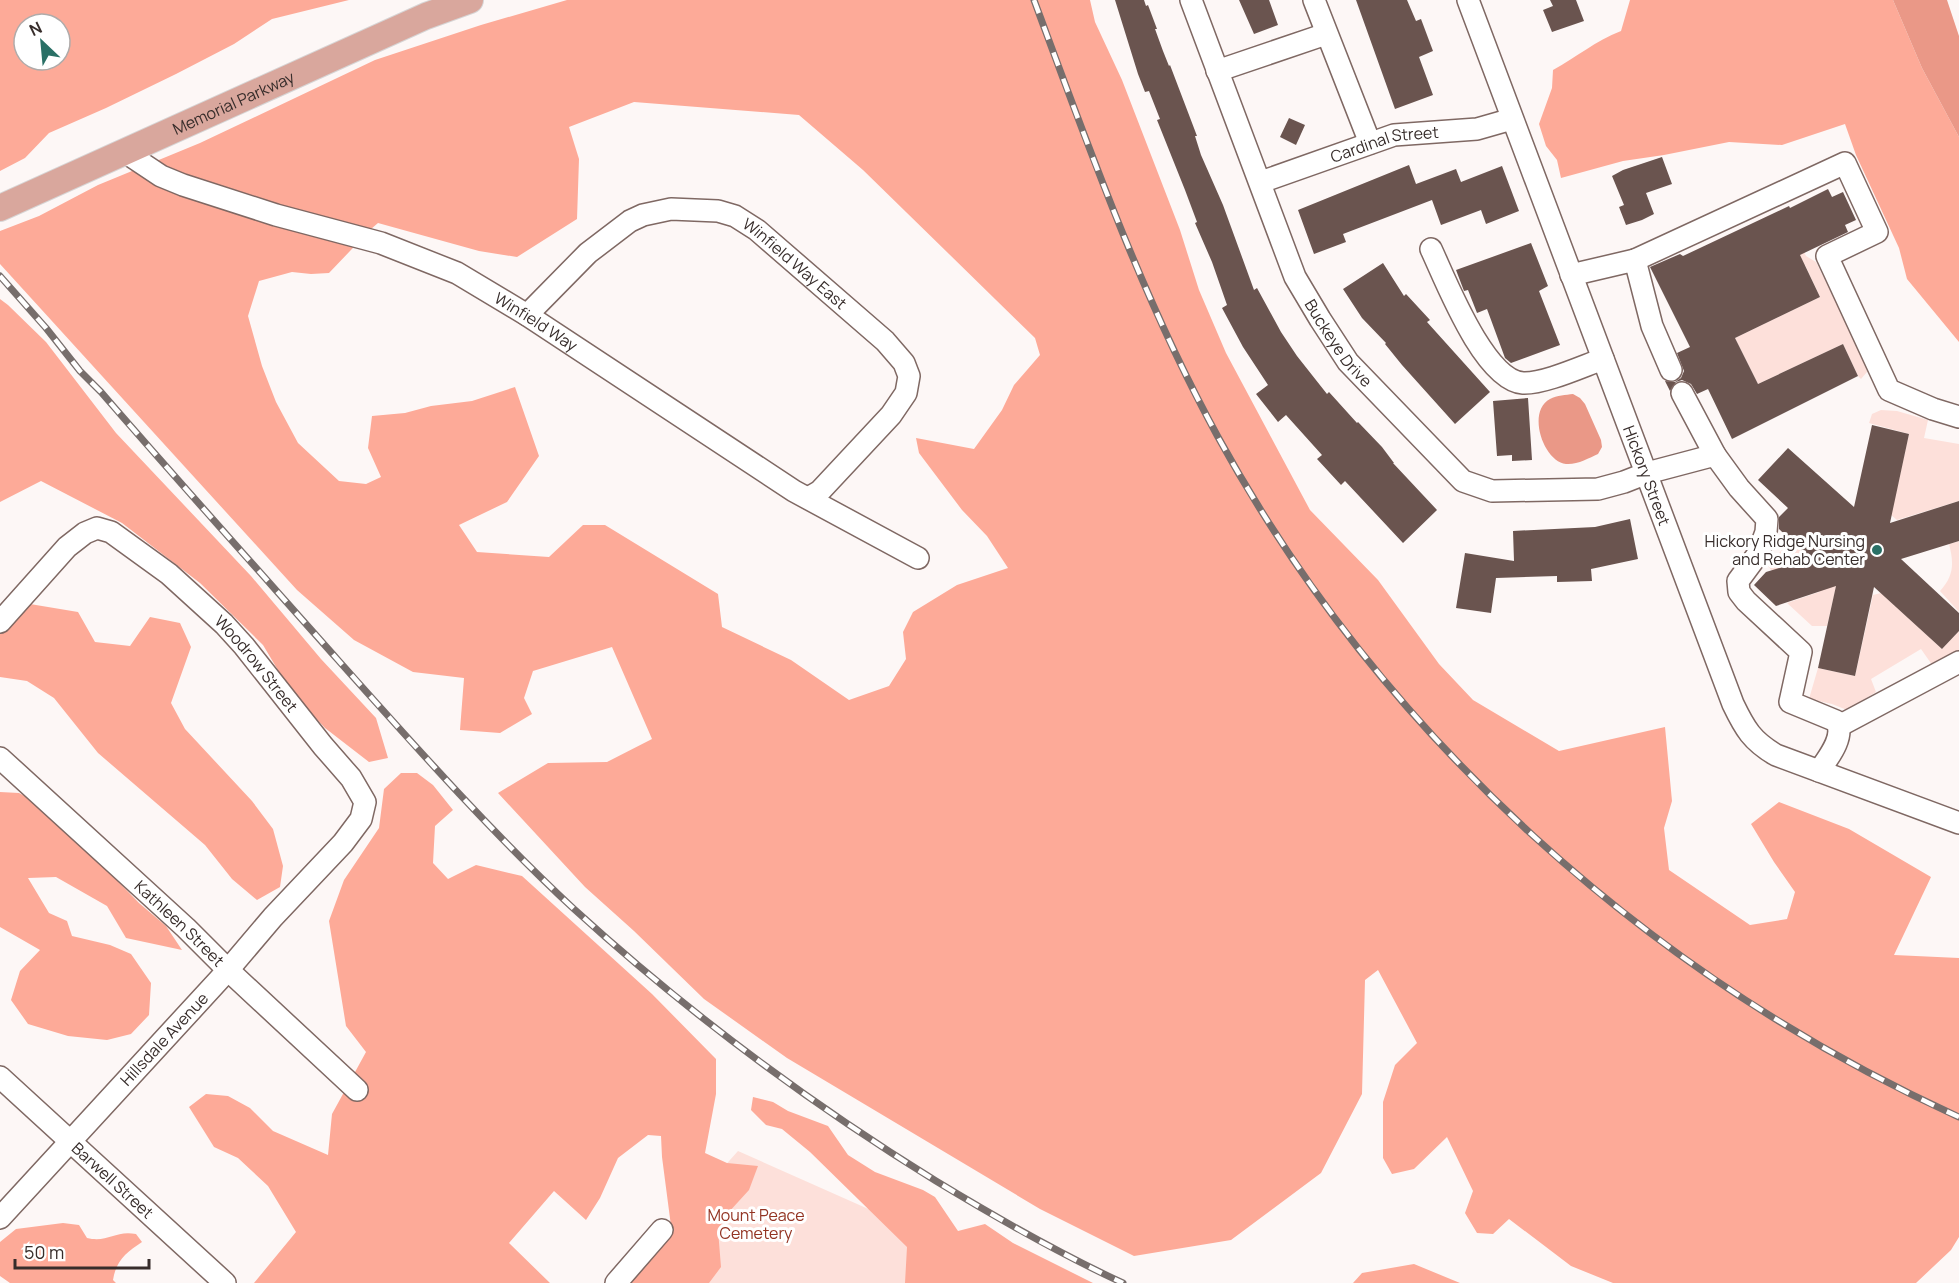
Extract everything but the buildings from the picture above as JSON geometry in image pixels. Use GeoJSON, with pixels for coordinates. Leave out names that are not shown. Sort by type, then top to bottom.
{"type":"FeatureCollection","features":[{"type":"Feature","properties":{"kind":"main road","name":"Memorial Parkway"},"geometry":{"type":"LineString","coordinates":[[0,208],[426,16],[470,0]]}},
{"type":"Feature","properties":{"kind":"street","name":"Buckeye Drive"},"geometry":{"type":"LineString","coordinates":[[1191,0],[1295,277],[1343,356],[1463,481],[1491,491],[1598,489],[1715,454]]}},
{"type":"Feature","properties":{"kind":"street"},"geometry":{"type":"LineString","coordinates":[[1314,0],[1370,143]]}},
{"type":"Feature","properties":{"kind":"street","name":"Hickory Street"},"geometry":{"type":"LineString","coordinates":[[1468,0],[1733,704],[1750,736],[1776,755],[1959,823]]}},
{"type":"Feature","properties":{"kind":"street"},"geometry":{"type":"LineString","coordinates":[[1217,71],[1326,34]]}},
{"type":"Feature","properties":{"kind":"street","name":"Cardinal Street"},"geometry":{"type":"LineString","coordinates":[[1261,182],[1394,135],[1477,129],[1512,119]]}},
{"type":"Feature","properties":{"kind":"street","name":"Winfield Way"},"geometry":{"type":"LineString","coordinates":[[125,152],[161,176],[183,185],[276,215],[381,243],[457,273],[527,315],[794,491],[918,558]]}},
{"type":"Feature","properties":{"kind":"street"},"geometry":{"type":"LineString","coordinates":[[1571,275],[1635,260],[1845,163],[1878,232],[1827,256],[1889,390],[1933,409],[1959,417]]}},
{"type":"Feature","properties":{"kind":"street","name":"Winfield Way East"},"geometry":{"type":"LineString","coordinates":[[527,315],[588,253],[630,221],[643,215],[678,209],[718,211],[735,216],[757,230],[885,341],[904,363],[909,376],[906,393],[891,415],[819,491],[808,498]]}},
{"type":"Feature","properties":{"kind":"street"},"geometry":{"type":"LineString","coordinates":[[1431,249],[1479,347],[1501,372],[1522,383],[1544,380],[1603,359]]}},
{"type":"Feature","properties":{"kind":"street"},"geometry":{"type":"LineString","coordinates":[[1635,260],[1652,326],[1671,370]]}},
{"type":"Feature","properties":{"kind":"street"},"geometry":{"type":"LineString","coordinates":[[1682,393],[1715,454],[1739,488],[1767,519],[1766,532],[1758,554],[1738,581],[1739,592],[1800,652],[1790,702],[1836,721],[1839,726],[1840,732],[1834,747],[1820,771]]}},
{"type":"Feature","properties":{"kind":"street","name":"Woodrow Street"},"geometry":{"type":"LineString","coordinates":[[0,622],[67,548],[85,533],[97,528],[111,532],[169,574],[244,646],[351,778],[365,802],[361,819],[328,859]]}},
{"type":"Feature","properties":{"kind":"street"},"geometry":{"type":"LineString","coordinates":[[1839,726],[1959,662]]}},
{"type":"Feature","properties":{"kind":"street","name":"Kathleen Street"},"geometry":{"type":"LineString","coordinates":[[0,758],[186,928],[357,1090]]}},
{"type":"Feature","properties":{"kind":"street","name":"Hillsdale Avenue"},"geometry":{"type":"LineString","coordinates":[[0,1218],[328,859]]}},
{"type":"Feature","properties":{"kind":"street","name":"Barwell Street"},"geometry":{"type":"LineString","coordinates":[[0,1077],[225,1283]]}},
{"type":"Feature","properties":{"kind":"street"},"geometry":{"type":"LineString","coordinates":[[616,1283],[662,1230]]}},
{"type":"Feature","properties":{"kind":"green space"},"geometry":{"type":"Polygon","coordinates":[[[1800,243],[1806,256],[1816,262],[1865,360],[1867,372],[1861,379],[1843,344],[1758,384],[1735,338],[1820,297],[1805,265],[1700,315],[1800,243]]]}},
{"type":"Feature","properties":{"kind":"green space"},"geometry":{"type":"Polygon","coordinates":[[[1881,410],[1897,411],[1928,420],[1924,438],[1959,444],[1959,501],[1897,520],[1891,515],[1909,434],[1869,423],[1872,414],[1881,410]]]}},
{"type":"Feature","properties":{"kind":"green space"},"geometry":{"type":"Polygon","coordinates":[[[1791,541],[1799,549],[1824,551],[1803,557],[1805,561],[1772,571],[1767,565],[1791,541]]]}},
{"type":"Feature","properties":{"kind":"green space"},"geometry":{"type":"Polygon","coordinates":[[[1959,541],[1959,612],[1940,591],[1952,569],[1949,544],[1959,541]]]}},
{"type":"Feature","properties":{"kind":"green space"},"geometry":{"type":"Polygon","coordinates":[[[1832,576],[1836,587],[1827,626],[1812,626],[1787,603],[1819,592],[1832,576]]]}},
{"type":"Feature","properties":{"kind":"green space"},"geometry":{"type":"Polygon","coordinates":[[[1881,593],[1942,649],[1959,631],[1959,655],[1935,669],[1921,649],[1871,679],[1876,692],[1847,710],[1809,699],[1818,668],[1855,676],[1873,595],[1881,593]]]}},
{"type":"Feature","properties":{"kind":"green space","name":"Mount Peace Cemetery"},"geometry":{"type":"Polygon","coordinates":[[[738,1151],[1035,1283],[620,1283],[738,1151]]]}},
{"type":"Feature","properties":{"kind":"shaded area"},"geometry":{"type":"Polygon","coordinates":[[[0,0],[349,0],[272,19],[234,44],[176,74],[49,133],[25,158],[0,171],[0,0]]]}},
{"type":"Feature","properties":{"kind":"shaded area"},"geometry":{"type":"Polygon","coordinates":[[[567,0],[1090,0],[1095,22],[1122,80],[1180,230],[1199,290],[1226,353],[1310,510],[1378,580],[1439,664],[1473,700],[1559,751],[1665,727],[1672,801],[1664,828],[1669,870],[1750,925],[1787,919],[1795,892],[1751,824],[1779,802],[1849,829],[1931,877],[1894,955],[1959,958],[1959,1237],[1951,1250],[1916,1283],[1613,1283],[1571,1266],[1509,1219],[1493,1234],[1477,1233],[1465,1213],[1473,1191],[1447,1137],[1414,1169],[1392,1174],[1383,1158],[1383,1102],[1395,1065],[1417,1043],[1378,970],[1365,980],[1362,1094],[1321,1173],[1231,1240],[1134,1256],[1040,1209],[787,1058],[704,999],[585,887],[498,793],[548,763],[607,762],[652,739],[612,647],[533,671],[524,698],[532,714],[500,733],[460,730],[464,678],[413,672],[354,640],[297,590],[0,264],[0,231],[39,216],[98,185],[200,143],[375,60],[567,0]],[[634,102],[569,127],[579,159],[577,219],[517,257],[479,251],[378,223],[329,273],[292,272],[259,281],[248,316],[262,366],[276,402],[298,443],[339,481],[366,484],[381,477],[368,448],[372,416],[405,413],[431,406],[472,401],[515,387],[539,456],[507,502],[459,525],[477,552],[549,557],[583,525],[605,525],[718,594],[722,627],[791,660],[849,700],[889,686],[906,659],[903,632],[913,612],[957,585],[1008,568],[987,536],[962,510],[919,453],[916,438],[974,449],[1002,410],[1014,385],[1040,355],[1035,338],[863,170],[799,115],[634,102]]]}},
{"type":"Feature","properties":{"kind":"shaded area"},"geometry":{"type":"Polygon","coordinates":[[[1630,0],[1893,0],[1922,68],[1959,137],[1959,342],[1907,279],[1899,248],[1856,155],[1845,124],[1782,145],[1729,142],[1623,161],[1561,178],[1557,160],[1546,146],[1539,124],[1552,88],[1553,70],[1603,39],[1621,31],[1630,0]]]}},
{"type":"Feature","properties":{"kind":"shaded area"},"geometry":{"type":"Polygon","coordinates":[[[1893,0],[1947,0],[1959,36],[1959,137],[1922,68],[1893,0]]]}},
{"type":"Feature","properties":{"kind":"shaded area"},"geometry":{"type":"Polygon","coordinates":[[[0,299],[46,342],[116,433],[251,576],[321,659],[376,718],[388,758],[369,762],[325,728],[291,692],[263,645],[200,583],[122,523],[41,481],[0,502],[0,299]]]}},
{"type":"Feature","properties":{"kind":"shaded area"},"geometry":{"type":"Polygon","coordinates":[[[1573,394],[1585,404],[1602,447],[1598,454],[1579,462],[1566,464],[1551,455],[1545,446],[1541,436],[1539,414],[1543,405],[1550,399],[1573,394]]]}},
{"type":"Feature","properties":{"kind":"shaded area"},"geometry":{"type":"Polygon","coordinates":[[[30,604],[78,612],[95,642],[130,646],[150,617],[180,623],[191,647],[171,703],[185,729],[252,801],[273,829],[283,866],[280,887],[257,900],[232,879],[205,845],[98,753],[54,698],[27,681],[0,677],[0,632],[30,604]]]}},
{"type":"Feature","properties":{"kind":"shaded area"},"geometry":{"type":"Polygon","coordinates":[[[401,773],[417,773],[433,785],[453,810],[435,826],[433,863],[448,879],[476,865],[522,876],[652,994],[716,1059],[716,1094],[705,1153],[727,1163],[758,1166],[749,1190],[728,1213],[718,1230],[721,1267],[709,1283],[620,1283],[671,1226],[661,1136],[648,1135],[618,1158],[600,1198],[586,1220],[554,1191],[509,1243],[550,1283],[254,1283],[296,1232],[268,1186],[238,1158],[214,1147],[189,1107],[206,1094],[228,1096],[250,1108],[273,1131],[328,1155],[332,1114],[366,1052],[346,1026],[329,921],[344,880],[379,828],[384,789],[401,773]]]}},
{"type":"Feature","properties":{"kind":"shaded area"},"geometry":{"type":"Polygon","coordinates":[[[0,792],[19,793],[64,817],[105,868],[139,903],[166,926],[182,950],[126,938],[107,906],[56,877],[28,878],[49,913],[67,921],[72,936],[110,945],[131,954],[151,983],[149,1015],[131,1034],[107,1040],[68,1036],[28,1024],[11,1000],[20,971],[40,950],[0,927],[0,792]]]}},
{"type":"Feature","properties":{"kind":"shaded area"},"geometry":{"type":"Polygon","coordinates":[[[753,1097],[773,1102],[788,1111],[828,1126],[848,1155],[875,1172],[923,1190],[935,1197],[958,1231],[985,1224],[1013,1243],[1093,1283],[905,1283],[907,1247],[810,1152],[782,1129],[766,1125],[751,1110],[753,1097]]]}},
{"type":"Feature","properties":{"kind":"shaded area"},"geometry":{"type":"Polygon","coordinates":[[[63,1223],[79,1225],[87,1238],[101,1239],[129,1233],[136,1234],[142,1242],[127,1253],[120,1262],[114,1273],[113,1280],[116,1283],[10,1283],[0,1276],[0,1242],[16,1229],[63,1223]]]}},
{"type":"Feature","properties":{"kind":"shaded area"},"geometry":{"type":"Polygon","coordinates":[[[1414,1264],[1460,1283],[1353,1283],[1362,1273],[1414,1264]]]}},
{"type":"Feature","properties":{"kind":"railway"},"geometry":{"type":"LineString","coordinates":[[1034,0],[1118,222],[1165,331],[1191,384],[1218,437],[1284,546],[1359,650],[1443,746],[1534,836],[1632,919],[1736,993],[1845,1060],[1959,1117]]}},
{"type":"Feature","properties":{"kind":"railway"},"geometry":{"type":"LineString","coordinates":[[0,276],[80,371],[424,756],[512,849],[616,947],[749,1054],[841,1120],[982,1208],[1051,1247],[1123,1283]]}},
{"type":"Feature","properties":{"kind":"place","name":"Hickory Ridge Nursing and Rehab Center"},"geometry":{"type":"Point","coordinates":[1877,550]}}]}
